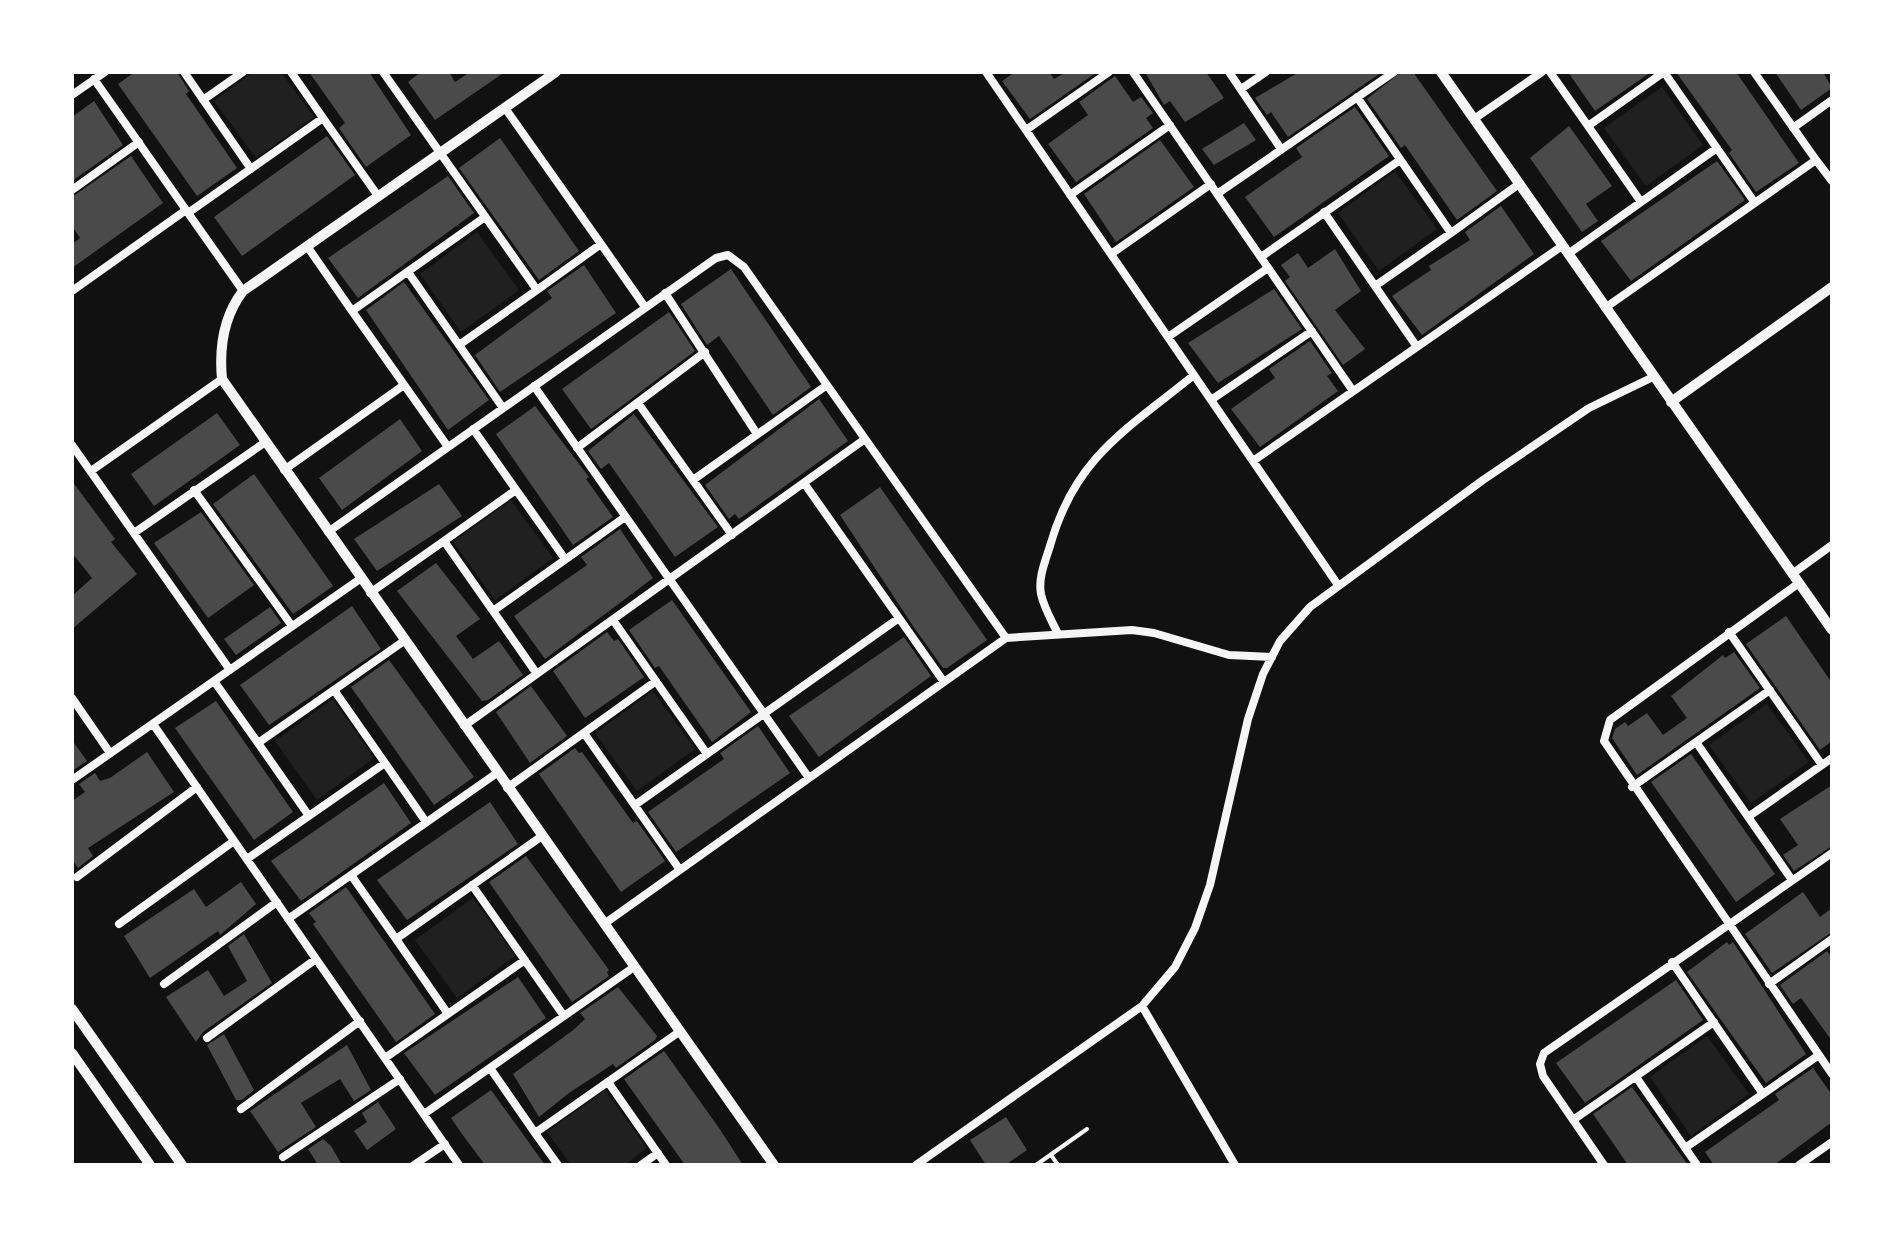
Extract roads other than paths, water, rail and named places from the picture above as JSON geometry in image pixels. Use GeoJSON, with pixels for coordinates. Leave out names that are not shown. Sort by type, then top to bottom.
{"type":"FeatureCollection","features":[{"type":"Feature","properties":{"kind":"street"},"geometry":{"type":"LineString","coordinates":[[72,82],[75,93],[105,72]]}},
{"type":"Feature","properties":{"kind":"street"},"geometry":{"type":"LineString","coordinates":[[184,72],[251,169]]}},
{"type":"Feature","properties":{"kind":"street"},"geometry":{"type":"LineString","coordinates":[[203,100],[243,72]]}},
{"type":"Feature","properties":{"kind":"street"},"geometry":{"type":"LineString","coordinates":[[291,72],[378,196]]}},
{"type":"Feature","properties":{"kind":"street"},"geometry":{"type":"LineString","coordinates":[[556,72],[243,291],[229,312],[223,334],[222,379],[264,443],[774,1165]]}},
{"type":"Feature","properties":{"kind":"street"},"geometry":{"type":"LineString","coordinates":[[986,72],[1338,585]]}},
{"type":"Feature","properties":{"kind":"street"},"geometry":{"type":"LineString","coordinates":[[1026,130],[1109,72]]}},
{"type":"Feature","properties":{"kind":"street"},"geometry":{"type":"LineString","coordinates":[[1133,72],[1353,391]]}},
{"type":"Feature","properties":{"kind":"street"},"geometry":{"type":"LineString","coordinates":[[1229,72],[1281,149]]}},
{"type":"Feature","properties":{"kind":"street"},"geometry":{"type":"LineString","coordinates":[[1241,89],[1266,72]]}},
{"type":"Feature","properties":{"kind":"street"},"geometry":{"type":"LineString","coordinates":[[1217,194],[1394,72]]}},
{"type":"Feature","properties":{"kind":"street"},"geometry":{"type":"LineString","coordinates":[[1441,72],[1832,630]]}},
{"type":"Feature","properties":{"kind":"street"},"geometry":{"type":"LineString","coordinates":[[1474,119],[1542,72]]}},
{"type":"Feature","properties":{"kind":"street"},"geometry":{"type":"LineString","coordinates":[[1550,72],[1641,202]]}},
{"type":"Feature","properties":{"kind":"street"},"geometry":{"type":"LineString","coordinates":[[1588,126],[1664,72],[1755,203]]}},
{"type":"Feature","properties":{"kind":"street"},"geometry":{"type":"LineString","coordinates":[[1754,72],[1832,181]]}},
{"type":"Feature","properties":{"kind":"street"},"geometry":{"type":"LineString","coordinates":[[386,73],[537,290]]}},
{"type":"Feature","properties":{"kind":"street"},"geometry":{"type":"LineString","coordinates":[[94,79],[243,291]]}},
{"type":"Feature","properties":{"kind":"street"},"geometry":{"type":"LineString","coordinates":[[1357,97],[1451,233]]}},
{"type":"Feature","properties":{"kind":"street"},"geometry":{"type":"LineString","coordinates":[[1793,128],[1832,100]]}},
{"type":"Feature","properties":{"kind":"street"},"geometry":{"type":"LineString","coordinates":[[505,108],[645,307]]}},
{"type":"Feature","properties":{"kind":"street"},"geometry":{"type":"LineString","coordinates":[[72,291],[323,118]]}},
{"type":"Feature","properties":{"kind":"street"},"geometry":{"type":"LineString","coordinates":[[1070,195],[1170,125]]}},
{"type":"Feature","properties":{"kind":"street"},"geometry":{"type":"LineString","coordinates":[[72,190],[139,142]]}},
{"type":"Feature","properties":{"kind":"street"},"geometry":{"type":"LineString","coordinates":[[1253,461],[1417,347],[1641,202],[1717,148]]}},
{"type":"Feature","properties":{"kind":"street"},"geometry":{"type":"LineString","coordinates":[[1261,257],[1400,160]]}},
{"type":"Feature","properties":{"kind":"street"},"geometry":{"type":"LineString","coordinates":[[1605,308],[1816,160]]}},
{"type":"Feature","properties":{"kind":"street"},"geometry":{"type":"LineString","coordinates":[[1111,254],[1211,184]]}},
{"type":"Feature","properties":{"kind":"street"},"geometry":{"type":"LineString","coordinates":[[1375,286],[1519,184]]}},
{"type":"Feature","properties":{"kind":"street"},"geometry":{"type":"LineString","coordinates":[[1324,212],[1417,347]]}},
{"type":"Feature","properties":{"kind":"street"},"geometry":{"type":"LineString","coordinates":[[352,311],[485,217]]}},
{"type":"Feature","properties":{"kind":"street"},"geometry":{"type":"LineString","coordinates":[[459,345],[601,244]]}},
{"type":"Feature","properties":{"kind":"street"},"geometry":{"type":"LineString","coordinates":[[307,246],[448,447]]}},
{"type":"Feature","properties":{"kind":"street"},"geometry":{"type":"LineString","coordinates":[[328,532],[665,293],[716,258],[728,255],[738,259],[1006,638]]}},
{"type":"Feature","properties":{"kind":"street"},"geometry":{"type":"LineString","coordinates":[[1168,337],[1268,268]]}},
{"type":"Feature","properties":{"kind":"street"},"geometry":{"type":"LineString","coordinates":[[408,272],[503,408]]}},
{"type":"Feature","properties":{"kind":"street"},"geometry":{"type":"LineString","coordinates":[[1671,402],[1832,287]]}},
{"type":"Feature","properties":{"kind":"street"},"geometry":{"type":"LineString","coordinates":[[665,293],[757,434]]}},
{"type":"Feature","properties":{"kind":"street"},"geometry":{"type":"LineString","coordinates":[[1211,400],[1312,331]]}},
{"type":"Feature","properties":{"kind":"street"},"geometry":{"type":"LineString","coordinates":[[577,448],[705,352]]}},
{"type":"Feature","properties":{"kind":"street"},"geometry":{"type":"LineString","coordinates":[[1058,634],[1043,604],[1040,580],[1064,502],[1079,476],[1100,450],[1194,375]]}},
{"type":"Feature","properties":{"kind":"street"},"geometry":{"type":"LineString","coordinates":[[916,1165],[1142,1006],[1175,967],[1195,928],[1210,885],[1248,719],[1280,641],[1310,607],[1483,480],[1589,408],[1653,377]]}},
{"type":"Feature","properties":{"kind":"street"},"geometry":{"type":"LineString","coordinates":[[91,471],[222,379]]}},
{"type":"Feature","properties":{"kind":"street"},"geometry":{"type":"LineString","coordinates":[[284,470],[404,385]]}},
{"type":"Feature","properties":{"kind":"street"},"geometry":{"type":"LineString","coordinates":[[693,480],[827,385]]}},
{"type":"Feature","properties":{"kind":"street"},"geometry":{"type":"LineString","coordinates":[[534,386],[809,778]]}},
{"type":"Feature","properties":{"kind":"street"},"geometry":{"type":"LineString","coordinates":[[638,403],[732,535]]}},
{"type":"Feature","properties":{"kind":"street"},"geometry":{"type":"LineString","coordinates":[[473,429],[565,559]]}},
{"type":"Feature","properties":{"kind":"street"},"geometry":{"type":"LineString","coordinates":[[464,726],[865,439]]}},
{"type":"Feature","properties":{"kind":"street"},"geometry":{"type":"LineString","coordinates":[[134,533],[264,443]]}},
{"type":"Feature","properties":{"kind":"street"},"geometry":{"type":"LineString","coordinates":[[72,445],[230,670]]}},
{"type":"Feature","properties":{"kind":"street"},"geometry":{"type":"LineString","coordinates":[[804,483],[944,682]]}},
{"type":"Feature","properties":{"kind":"street"},"geometry":{"type":"LineString","coordinates":[[194,490],[292,626]]}},
{"type":"Feature","properties":{"kind":"street"},"geometry":{"type":"LineString","coordinates":[[370,593],[516,490]]}},
{"type":"Feature","properties":{"kind":"street"},"geometry":{"type":"LineString","coordinates":[[493,611],[625,517]]}},
{"type":"Feature","properties":{"kind":"street"},"geometry":{"type":"LineString","coordinates":[[444,541],[537,674]]}},
{"type":"Feature","properties":{"kind":"street"},"geometry":{"type":"LineString","coordinates":[[1832,545],[1796,579],[1729,632],[1610,720],[1605,729],[1608,752],[1832,1074]]}},
{"type":"Feature","properties":{"kind":"street"},"geometry":{"type":"LineString","coordinates":[[72,780],[360,579]]}},
{"type":"Feature","properties":{"kind":"street"},"geometry":{"type":"LineString","coordinates":[[635,805],[899,618]]}},
{"type":"Feature","properties":{"kind":"street"},"geometry":{"type":"LineString","coordinates":[[613,620],[707,754]]}},
{"type":"Feature","properties":{"kind":"street"},"geometry":{"type":"LineString","coordinates":[[604,924],[1006,638],[1132,630],[1154,633],[1229,655],[1272,657]]}},
{"type":"Feature","properties":{"kind":"street"},"geometry":{"type":"LineString","coordinates":[[1729,632],[1822,765]]}},
{"type":"Feature","properties":{"kind":"street"},"geometry":{"type":"LineString","coordinates":[[258,743],[404,641]]}},
{"type":"Feature","properties":{"kind":"street"},"geometry":{"type":"LineString","coordinates":[[214,681],[309,816]]}},
{"type":"Feature","properties":{"kind":"street"},"geometry":{"type":"LineString","coordinates":[[507,788],[656,681]]}},
{"type":"Feature","properties":{"kind":"street"},"geometry":{"type":"LineString","coordinates":[[334,690],[426,822]]}},
{"type":"Feature","properties":{"kind":"street"},"geometry":{"type":"LineString","coordinates":[[1632,787],[1770,690]]}},
{"type":"Feature","properties":{"kind":"street"},"geometry":{"type":"LineString","coordinates":[[72,698],[110,753]]}},
{"type":"Feature","properties":{"kind":"street"},"geometry":{"type":"LineString","coordinates":[[153,724],[459,1165]]}},
{"type":"Feature","properties":{"kind":"street"},"geometry":{"type":"LineString","coordinates":[[584,733],[680,870]]}},
{"type":"Feature","properties":{"kind":"street"},"geometry":{"type":"LineString","coordinates":[[1696,742],[1792,880]]}},
{"type":"Feature","properties":{"kind":"street"},"geometry":{"type":"LineString","coordinates":[[1748,817],[1832,758]]}},
{"type":"Feature","properties":{"kind":"street"},"geometry":{"type":"LineString","coordinates":[[247,859],[385,763]]}},
{"type":"Feature","properties":{"kind":"street"},"geometry":{"type":"LineString","coordinates":[[288,919],[497,773]]}},
{"type":"Feature","properties":{"kind":"street"},"geometry":{"type":"LineString","coordinates":[[77,877],[197,787]]}},
{"type":"Feature","properties":{"kind":"street"},"geometry":{"type":"LineString","coordinates":[[396,939],[542,836]]}},
{"type":"Feature","properties":{"kind":"street"},"geometry":{"type":"LineString","coordinates":[[119,924],[234,841]]}},
{"type":"Feature","properties":{"kind":"street"},"geometry":{"type":"LineString","coordinates":[[1604,1165],[1543,1076],[1540,1064],[1544,1053],[1832,853]]}},
{"type":"Feature","properties":{"kind":"street"},"geometry":{"type":"LineString","coordinates":[[351,875],[448,1014]]}},
{"type":"Feature","properties":{"kind":"street"},"geometry":{"type":"LineString","coordinates":[[472,885],[564,1016]]}},
{"type":"Feature","properties":{"kind":"street"},"geometry":{"type":"LineString","coordinates":[[164,984],[277,902]]}},
{"type":"Feature","properties":{"kind":"street"},"geometry":{"type":"LineString","coordinates":[[1769,984],[1832,939]]}},
{"type":"Feature","properties":{"kind":"street"},"geometry":{"type":"LineString","coordinates":[[207,1038],[316,959]]}},
{"type":"Feature","properties":{"kind":"street"},"geometry":{"type":"LineString","coordinates":[[385,1058],[525,960]]}},
{"type":"Feature","properties":{"kind":"street"},"geometry":{"type":"LineString","coordinates":[[1672,962],[1763,1094]]}},
{"type":"Feature","properties":{"kind":"street"},"geometry":{"type":"LineString","coordinates":[[424,1114],[634,967]]}},
{"type":"Feature","properties":{"kind":"street"},"geometry":{"type":"LineString","coordinates":[[1142,1006],[1235,1165]]}},
{"type":"Feature","properties":{"kind":"street"},"geometry":{"type":"LineString","coordinates":[[72,1009],[182,1165]]}},
{"type":"Feature","properties":{"kind":"street"},"geometry":{"type":"LineString","coordinates":[[241,1109],[360,1021]]}},
{"type":"Feature","properties":{"kind":"street"},"geometry":{"type":"LineString","coordinates":[[1573,1120],[1714,1022]]}},
{"type":"Feature","properties":{"kind":"street"},"geometry":{"type":"LineString","coordinates":[[535,1133],[679,1032]]}},
{"type":"Feature","properties":{"kind":"street"},"geometry":{"type":"LineString","coordinates":[[72,1053],[150,1165]]}},
{"type":"Feature","properties":{"kind":"street"},"geometry":{"type":"LineString","coordinates":[[1685,1148],[1819,1055]]}},
{"type":"Feature","properties":{"kind":"street"},"geometry":{"type":"LineString","coordinates":[[490,1068],[558,1165]]}},
{"type":"Feature","properties":{"kind":"street"},"geometry":{"type":"LineString","coordinates":[[1636,1077],[1697,1165]]}},
{"type":"Feature","properties":{"kind":"street"},"geometry":{"type":"LineString","coordinates":[[283,1157],[400,1079]]}},
{"type":"Feature","properties":{"kind":"street"},"geometry":{"type":"LineString","coordinates":[[608,1082],[666,1165]]}},
{"type":"Feature","properties":{"kind":"street"},"geometry":{"type":"LineString","coordinates":[[414,1165],[445,1144]]}},
{"type":"Feature","properties":{"kind":"street"},"geometry":{"type":"LineString","coordinates":[[1799,1165],[1830,1146]]}},
{"type":"Feature","properties":{"kind":"street"},"geometry":{"type":"LineString","coordinates":[[641,1165],[658,1153]]}},
{"type":"Feature","properties":{"kind":"lane"},"geometry":{"type":"LineString","coordinates":[[1036,1165],[1087,1129]]}},
{"type":"Feature","properties":{"kind":"lane"},"geometry":{"type":"LineString","coordinates":[[1051,1155],[1058,1165]]}}]}
